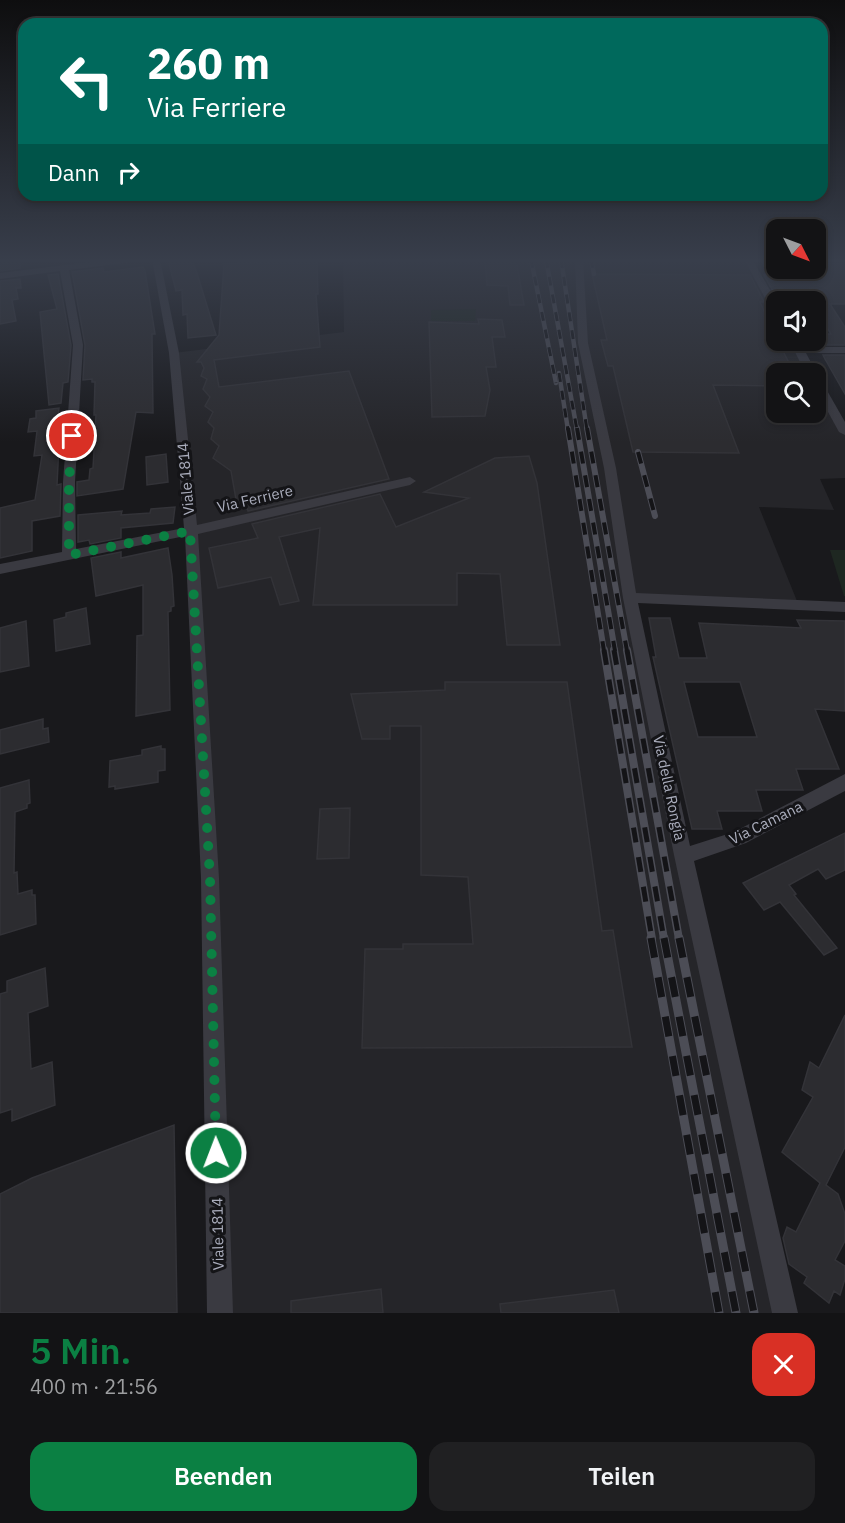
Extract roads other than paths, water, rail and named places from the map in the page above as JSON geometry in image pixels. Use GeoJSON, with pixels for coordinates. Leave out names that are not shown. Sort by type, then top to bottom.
{"type":"FeatureCollection","features":[{"type":"Feature","properties":{"kind":"street"},"geometry":{"type":"LineString","coordinates":[[69,555],[69,482],[78,345],[75,320]]}},
{"type":"Feature","properties":{"kind":"street","name":"Viale 1814"},"geometry":{"type":"LineString","coordinates":[[168,320],[174,353],[190,531],[210,878],[220,1313]]}},
{"type":"Feature","properties":{"kind":"street","name":"Via della Rongia"},"geometry":{"type":"LineString","coordinates":[[582,320],[583,343],[609,468],[630,598],[683,855],[785,1313]]}},
{"type":"Feature","properties":{"kind":"street"},"geometry":{"type":"LineString","coordinates":[[826,348],[845,350]]}},
{"type":"Feature","properties":{"kind":"street"},"geometry":{"type":"LineString","coordinates":[[826,398],[845,432]]}},
{"type":"Feature","properties":{"kind":"street","name":"Via Ferriere"},"geometry":{"type":"LineString","coordinates":[[0,569],[190,531],[410,481]]}},
{"type":"Feature","properties":{"kind":"street"},"geometry":{"type":"LineString","coordinates":[[630,598],[845,607]]}},
{"type":"Feature","properties":{"kind":"street","name":"Via Camana"},"geometry":{"type":"LineString","coordinates":[[683,855],[707,851],[732,841],[815,799],[845,781]]}},
{"type":"Feature","properties":{"kind":"railway"},"geometry":{"type":"LineString","coordinates":[[543,320],[556,383]]}},
{"type":"Feature","properties":{"kind":"railway"},"geometry":{"type":"LineString","coordinates":[[557,320],[577,430]]}},
{"type":"Feature","properties":{"kind":"railway"},"geometry":{"type":"LineString","coordinates":[[570,320],[587,430]]}},
{"type":"Feature","properties":{"kind":"railway"},"geometry":{"type":"LineString","coordinates":[[559,373],[568,430]]}},
{"type":"Feature","properties":{"kind":"railway"},"geometry":{"type":"LineString","coordinates":[[568,428],[604,651]]}},
{"type":"Feature","properties":{"kind":"railway"},"geometry":{"type":"LineString","coordinates":[[577,428],[615,651]]}},
{"type":"Feature","properties":{"kind":"railway"},"geometry":{"type":"LineString","coordinates":[[587,428],[627,651]]}},
{"type":"Feature","properties":{"kind":"railway"},"geometry":{"type":"LineString","coordinates":[[638,452],[655,516]]}},
{"type":"Feature","properties":{"kind":"railway"},"geometry":{"type":"LineString","coordinates":[[604,650],[652,939]]}},
{"type":"Feature","properties":{"kind":"railway"},"geometry":{"type":"LineString","coordinates":[[614,650],[664,939]]}},
{"type":"Feature","properties":{"kind":"railway"},"geometry":{"type":"LineString","coordinates":[[627,650],[679,939]]}},
{"type":"Feature","properties":{"kind":"railway"},"geometry":{"type":"LineString","coordinates":[[651,938],[719,1313]]}},
{"type":"Feature","properties":{"kind":"railway"},"geometry":{"type":"LineString","coordinates":[[664,938],[736,1313]]}},
{"type":"Feature","properties":{"kind":"railway"},"geometry":{"type":"LineString","coordinates":[[679,938],[754,1313]]}}]}
